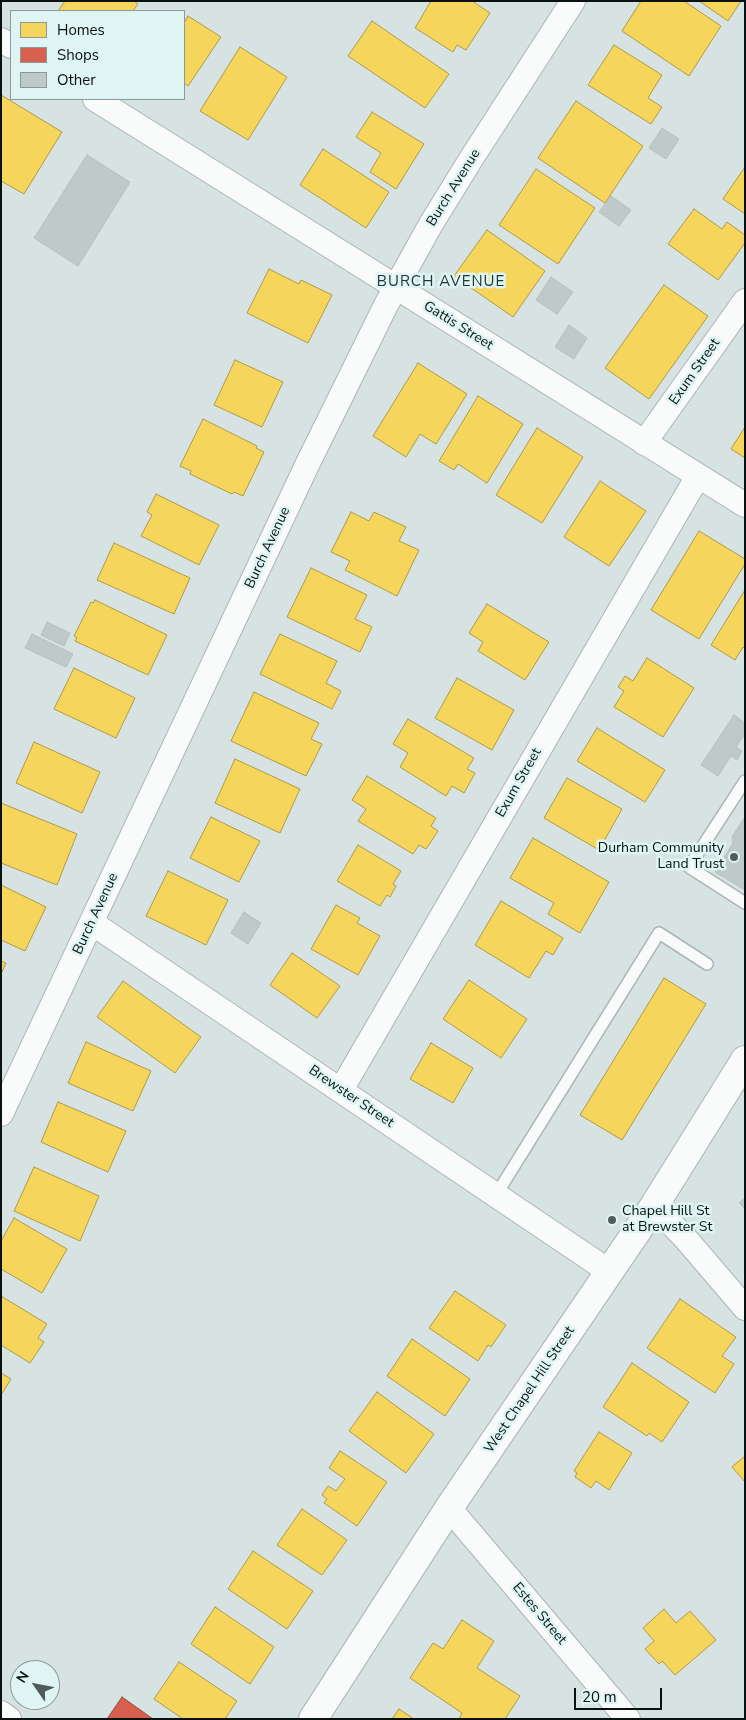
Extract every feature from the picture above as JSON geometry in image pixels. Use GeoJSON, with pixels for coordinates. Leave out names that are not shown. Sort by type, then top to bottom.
{"type":"FeatureCollection","features":[{"type":"Feature","properties":{"kind":"main road","name":"West Chapel Hill Street"},"geometry":{"type":"LineString","coordinates":[[313,1719],[449,1508],[654,1206],[745,1060]]}},
{"type":"Feature","properties":{"kind":"street","name":"Burch Avenue"},"geometry":{"type":"LineString","coordinates":[[1,1114],[308,463],[396,287],[431,224],[471,159],[574,1]]}},
{"type":"Feature","properties":{"kind":"street","name":"Gattis Street"},"geometry":{"type":"LineString","coordinates":[[97,100],[745,506]]}},
{"type":"Feature","properties":{"kind":"street","name":"Exum Street"},"geometry":{"type":"LineString","coordinates":[[644,443],[745,301]]}},
{"type":"Feature","properties":{"kind":"street","name":"Exum Street"},"geometry":{"type":"LineString","coordinates":[[341,1090],[698,476]]}},
{"type":"Feature","properties":{"kind":"street","name":"Brewster Street"},"geometry":{"type":"LineString","coordinates":[[92,923],[610,1272]]}},
{"type":"Feature","properties":{"kind":"street"},"geometry":{"type":"LineString","coordinates":[[654,1206],[686,1239],[745,1308]]}},
{"type":"Feature","properties":{"kind":"street","name":"Estes Street"},"geometry":{"type":"LineString","coordinates":[[449,1508],[628,1719]]}},
{"type":"Feature","properties":{"kind":"street"},"geometry":{"type":"LineString","coordinates":[[1,1713],[10,1719]]}},
{"type":"Feature","properties":{"kind":"lane"},"geometry":{"type":"LineString","coordinates":[[745,781],[688,867],[745,903]]}},
{"type":"Feature","properties":{"kind":"lane"},"geometry":{"type":"LineString","coordinates":[[496,1195],[659,933],[707,964]]}},
{"type":"Feature","properties":{"kind":"building: Homes"},"geometry":{"type":"Polygon","coordinates":[[[65,1],[134,1],[138,4],[134,10],[59,10],[65,1]]]}},
{"type":"Feature","properties":{"kind":"building: Homes"},"geometry":{"type":"Polygon","coordinates":[[[431,1],[472,1],[490,13],[466,50],[457,45],[453,52],[415,28],[431,1]]]}},
{"type":"Feature","properties":{"kind":"building: Homes"},"geometry":{"type":"Polygon","coordinates":[[[641,1],[684,1],[721,26],[689,76],[622,31],[641,1]]]}},
{"type":"Feature","properties":{"kind":"building: Homes"},"geometry":{"type":"Polygon","coordinates":[[[699,1],[741,1],[728,21],[699,1]]]}},
{"type":"Feature","properties":{"kind":"building: Homes"},"geometry":{"type":"Polygon","coordinates":[[[188,16],[221,37],[188,86],[185,84],[185,21],[188,16]]]}},
{"type":"Feature","properties":{"kind":"building: Homes"},"geometry":{"type":"Polygon","coordinates":[[[372,21],[449,74],[425,108],[348,56],[372,21]]]}},
{"type":"Feature","properties":{"kind":"building: Homes"},"geometry":{"type":"Polygon","coordinates":[[[614,45],[662,75],[648,98],[662,107],[651,124],[588,85],[614,45]]]}},
{"type":"Feature","properties":{"kind":"building: Homes"},"geometry":{"type":"Polygon","coordinates":[[[240,47],[287,77],[248,140],[200,111],[240,47]]]}},
{"type":"Feature","properties":{"kind":"building: Homes"},"geometry":{"type":"Polygon","coordinates":[[[1,95],[62,132],[24,194],[1,181],[1,95]]]}},
{"type":"Feature","properties":{"kind":"building: Homes"},"geometry":{"type":"Polygon","coordinates":[[[576,101],[643,146],[605,203],[538,158],[576,101]]]}},
{"type":"Feature","properties":{"kind":"building: Homes"},"geometry":{"type":"Polygon","coordinates":[[[372,112],[424,144],[396,189],[370,172],[381,153],[356,137],[372,112]]]}},
{"type":"Feature","properties":{"kind":"building: Homes"},"geometry":{"type":"Polygon","coordinates":[[[323,149],[389,192],[366,228],[300,185],[323,149]]]}},
{"type":"Feature","properties":{"kind":"building: Homes"},"geometry":{"type":"Polygon","coordinates":[[[745,167],[745,214],[723,199],[745,167]]]}},
{"type":"Feature","properties":{"kind":"building: Homes"},"geometry":{"type":"Polygon","coordinates":[[[536,169],[595,208],[558,264],[499,225],[536,169]]]}},
{"type":"Feature","properties":{"kind":"building: Homes"},"geometry":{"type":"Polygon","coordinates":[[[694,209],[722,229],[727,222],[745,235],[745,243],[718,280],[668,244],[694,209]]]}},
{"type":"Feature","properties":{"kind":"building: Homes"},"geometry":{"type":"Polygon","coordinates":[[[487,230],[545,271],[513,317],[454,276],[487,230]]]}},
{"type":"Feature","properties":{"kind":"building: Homes"},"geometry":{"type":"Polygon","coordinates":[[[269,269],[299,284],[301,280],[332,295],[308,343],[247,313],[269,269]]]}},
{"type":"Feature","properties":{"kind":"building: Homes"},"geometry":{"type":"Polygon","coordinates":[[[664,285],[708,316],[649,399],[605,368],[664,285]]]}},
{"type":"Feature","properties":{"kind":"building: Homes"},"geometry":{"type":"Polygon","coordinates":[[[235,360],[283,382],[262,427],[214,405],[235,360]]]}},
{"type":"Feature","properties":{"kind":"building: Homes"},"geometry":{"type":"Polygon","coordinates":[[[418,363],[467,394],[436,444],[420,434],[406,457],[373,436],[418,363]]]}},
{"type":"Feature","properties":{"kind":"building: Homes"},"geometry":{"type":"Polygon","coordinates":[[[478,396],[523,424],[487,483],[458,464],[454,470],[439,461],[478,396]]]}},
{"type":"Feature","properties":{"kind":"building: Homes"},"geometry":{"type":"Polygon","coordinates":[[[203,419],[257,446],[256,448],[264,452],[243,496],[234,492],[232,494],[190,474],[191,471],[180,466],[203,419]]]}},
{"type":"Feature","properties":{"kind":"building: Homes"},"geometry":{"type":"Polygon","coordinates":[[[745,427],[745,458],[731,449],[745,427]]]}},
{"type":"Feature","properties":{"kind":"building: Homes"},"geometry":{"type":"Polygon","coordinates":[[[537,428],[583,457],[542,523],[496,495],[537,428]]]}},
{"type":"Feature","properties":{"kind":"building: Homes"},"geometry":{"type":"Polygon","coordinates":[[[600,481],[646,511],[609,566],[564,537],[600,481]]]}},
{"type":"Feature","properties":{"kind":"building: Homes"},"geometry":{"type":"Polygon","coordinates":[[[156,494],[219,525],[199,565],[141,536],[152,515],[147,512],[156,494]]]}},
{"type":"Feature","properties":{"kind":"building: Homes"},"geometry":{"type":"Polygon","coordinates":[[[351,512],[369,521],[374,512],[406,527],[399,541],[419,550],[397,596],[345,570],[350,561],[331,552],[351,512]]]}},
{"type":"Feature","properties":{"kind":"building: Homes"},"geometry":{"type":"Polygon","coordinates":[[[699,531],[745,559],[745,564],[699,639],[651,610],[699,531]]]}},
{"type":"Feature","properties":{"kind":"building: Homes"},"geometry":{"type":"Polygon","coordinates":[[[114,543],[190,578],[174,614],[97,580],[114,543]]]}},
{"type":"Feature","properties":{"kind":"building: Homes"},"geometry":{"type":"Polygon","coordinates":[[[311,568],[367,595],[355,619],[372,627],[360,652],[287,617],[311,568]]]}},
{"type":"Feature","properties":{"kind":"building: Homes"},"geometry":{"type":"Polygon","coordinates":[[[745,590],[745,649],[743,647],[735,660],[711,645],[745,590]]]}},
{"type":"Feature","properties":{"kind":"building: Homes"},"geometry":{"type":"Polygon","coordinates":[[[95,600],[167,635],[148,675],[75,641],[77,638],[74,636],[91,602],[93,603],[95,600]]]}},
{"type":"Feature","properties":{"kind":"building: Homes"},"geometry":{"type":"Polygon","coordinates":[[[487,604],[549,642],[525,680],[478,651],[483,642],[469,633],[487,604]]]}},
{"type":"Feature","properties":{"kind":"building: Homes"},"geometry":{"type":"Polygon","coordinates":[[[280,634],[337,661],[326,683],[341,691],[332,709],[260,674],[280,634]]]}},
{"type":"Feature","properties":{"kind":"building: Homes"},"geometry":{"type":"Polygon","coordinates":[[[647,658],[694,688],[663,737],[614,707],[624,691],[618,687],[625,676],[633,681],[647,658]]]}},
{"type":"Feature","properties":{"kind":"building: Homes"},"geometry":{"type":"Polygon","coordinates":[[[74,668],[135,698],[116,738],[54,709],[74,668]]]}},
{"type":"Feature","properties":{"kind":"building: Homes"},"geometry":{"type":"Polygon","coordinates":[[[457,678],[514,710],[492,750],[435,718],[457,678]]]}},
{"type":"Feature","properties":{"kind":"building: Homes"},"geometry":{"type":"Polygon","coordinates":[[[254,692],[319,723],[311,739],[322,744],[306,776],[231,741],[254,692]]]}},
{"type":"Feature","properties":{"kind":"building: Homes"},"geometry":{"type":"Polygon","coordinates":[[[408,719],[474,758],[467,769],[475,773],[464,793],[452,786],[446,796],[400,767],[408,753],[393,744],[408,719]]]}},
{"type":"Feature","properties":{"kind":"building: Homes"},"geometry":{"type":"Polygon","coordinates":[[[597,728],[665,770],[645,802],[577,761],[597,728]]]}},
{"type":"Feature","properties":{"kind":"building: Homes"},"geometry":{"type":"Polygon","coordinates":[[[34,742],[100,772],[82,813],[16,783],[34,742]]]}},
{"type":"Feature","properties":{"kind":"building: Homes"},"geometry":{"type":"Polygon","coordinates":[[[235,759],[300,789],[280,833],[215,803],[235,759]]]}},
{"type":"Feature","properties":{"kind":"building: Homes"},"geometry":{"type":"Polygon","coordinates":[[[367,776],[436,818],[431,826],[438,831],[426,849],[419,845],[413,854],[358,821],[366,809],[352,800],[367,776]]]}},
{"type":"Feature","properties":{"kind":"building: Homes"},"geometry":{"type":"Polygon","coordinates":[[[567,778],[622,809],[599,850],[544,818],[567,778]]]}},
{"type":"Feature","properties":{"kind":"building: Homes"},"geometry":{"type":"Polygon","coordinates":[[[1,803],[77,834],[57,885],[1,863],[1,803]]]}},
{"type":"Feature","properties":{"kind":"building: Homes"},"geometry":{"type":"Polygon","coordinates":[[[211,817],[260,841],[239,882],[190,858],[211,817]]]}},
{"type":"Feature","properties":{"kind":"building: Homes"},"geometry":{"type":"Polygon","coordinates":[[[533,838],[609,882],[580,933],[548,914],[554,903],[510,878],[533,838]]]}},
{"type":"Feature","properties":{"kind":"building: Homes"},"geometry":{"type":"Polygon","coordinates":[[[358,845],[401,871],[393,884],[396,886],[390,897],[387,895],[380,906],[337,881],[358,845]]]}},
{"type":"Feature","properties":{"kind":"building: Homes"},"geometry":{"type":"Polygon","coordinates":[[[168,871],[228,900],[206,945],[146,916],[168,871]]]}},
{"type":"Feature","properties":{"kind":"building: Homes"},"geometry":{"type":"Polygon","coordinates":[[[1,885],[46,907],[25,951],[1,940],[1,885]]]}},
{"type":"Feature","properties":{"kind":"building: Homes"},"geometry":{"type":"Polygon","coordinates":[[[501,901],[563,938],[553,955],[546,951],[529,978],[475,945],[501,901]]]}},
{"type":"Feature","properties":{"kind":"building: Homes"},"geometry":{"type":"Polygon","coordinates":[[[336,905],[360,918],[357,923],[380,936],[358,975],[311,949],[336,905]]]}},
{"type":"Feature","properties":{"kind":"building: Homes"},"geometry":{"type":"Polygon","coordinates":[[[292,953],[340,986],[317,1018],[270,985],[292,953]]]}},
{"type":"Feature","properties":{"kind":"building: Homes"},"geometry":{"type":"Polygon","coordinates":[[[1,961],[6,963],[1,974],[1,961]]]}},
{"type":"Feature","properties":{"kind":"building: Homes"},"geometry":{"type":"Polygon","coordinates":[[[664,978],[706,1004],[622,1140],[580,1115],[664,978]]]}},
{"type":"Feature","properties":{"kind":"building: Homes"},"geometry":{"type":"Polygon","coordinates":[[[469,980],[527,1019],[501,1058],[443,1019],[469,980]]]}},
{"type":"Feature","properties":{"kind":"building: Homes"},"geometry":{"type":"Polygon","coordinates":[[[123,981],[201,1037],[175,1073],[97,1017],[123,981]]]}},
{"type":"Feature","properties":{"kind":"building: Homes"},"geometry":{"type":"Polygon","coordinates":[[[86,1042],[151,1071],[133,1111],[68,1083],[86,1042]]]}},
{"type":"Feature","properties":{"kind":"building: Homes"},"geometry":{"type":"Polygon","coordinates":[[[431,1043],[473,1068],[453,1103],[410,1079],[431,1043]]]}},
{"type":"Feature","properties":{"kind":"building: Homes"},"geometry":{"type":"Polygon","coordinates":[[[58,1102],[126,1131],[108,1172],[41,1142],[58,1102]]]}},
{"type":"Feature","properties":{"kind":"building: Homes"},"geometry":{"type":"Polygon","coordinates":[[[34,1167],[99,1196],[80,1241],[14,1211],[34,1167]]]}},
{"type":"Feature","properties":{"kind":"building: Homes"},"geometry":{"type":"Polygon","coordinates":[[[14,1218],[67,1249],[42,1293],[1,1269],[1,1241],[14,1218]]]}},
{"type":"Feature","properties":{"kind":"building: Homes"},"geometry":{"type":"Polygon","coordinates":[[[455,1291],[506,1325],[491,1347],[488,1345],[478,1361],[429,1328],[455,1291]]]}},
{"type":"Feature","properties":{"kind":"building: Homes"},"geometry":{"type":"Polygon","coordinates":[[[1,1296],[47,1324],[38,1338],[44,1342],[30,1363],[1,1345],[1,1296]]]}},
{"type":"Feature","properties":{"kind":"building: Homes"},"geometry":{"type":"Polygon","coordinates":[[[680,1299],[736,1337],[722,1356],[734,1364],[715,1393],[647,1348],[680,1299]]]}},
{"type":"Feature","properties":{"kind":"building: Homes"},"geometry":{"type":"Polygon","coordinates":[[[412,1339],[470,1379],[445,1416],[387,1376],[412,1339]]]}},
{"type":"Feature","properties":{"kind":"building: Homes"},"geometry":{"type":"Polygon","coordinates":[[[632,1363],[689,1402],[662,1442],[649,1433],[647,1436],[603,1407],[632,1363]]]}},
{"type":"Feature","properties":{"kind":"building: Homes"},"geometry":{"type":"Polygon","coordinates":[[[1,1373],[11,1379],[1,1395],[1,1373]]]}},
{"type":"Feature","properties":{"kind":"building: Homes"},"geometry":{"type":"Polygon","coordinates":[[[377,1392],[434,1434],[406,1473],[349,1431],[377,1392]]]}},
{"type":"Feature","properties":{"kind":"building: Homes"},"geometry":{"type":"Polygon","coordinates":[[[599,1432],[632,1453],[609,1490],[596,1481],[591,1488],[575,1477],[577,1473],[574,1471],[599,1432]]]}},
{"type":"Feature","properties":{"kind":"building: Homes"},"geometry":{"type":"Polygon","coordinates":[[[340,1451],[387,1482],[357,1526],[324,1503],[327,1499],[322,1495],[328,1486],[336,1491],[345,1479],[329,1468],[340,1451]]]}},
{"type":"Feature","properties":{"kind":"building: Homes"},"geometry":{"type":"Polygon","coordinates":[[[745,1456],[745,1482],[732,1467],[745,1456]]]}},
{"type":"Feature","properties":{"kind":"building: Homes"},"geometry":{"type":"Polygon","coordinates":[[[302,1509],[347,1540],[322,1575],[277,1545],[302,1509]]]}},
{"type":"Feature","properties":{"kind":"building: Homes"},"geometry":{"type":"Polygon","coordinates":[[[253,1551],[313,1591],[287,1629],[228,1589],[253,1551]]]}},
{"type":"Feature","properties":{"kind":"building: Homes"},"geometry":{"type":"Polygon","coordinates":[[[215,1607],[274,1647],[250,1684],[191,1644],[215,1607]]]}},
{"type":"Feature","properties":{"kind":"building: Homes"},"geometry":{"type":"Polygon","coordinates":[[[664,1609],[676,1623],[690,1611],[716,1640],[675,1675],[662,1661],[659,1664],[645,1649],[654,1641],[643,1628],[664,1609]]]}},
{"type":"Feature","properties":{"kind":"building: Homes"},"geometry":{"type":"Polygon","coordinates":[[[462,1620],[494,1641],[477,1668],[520,1696],[505,1719],[459,1719],[462,1713],[410,1678],[433,1643],[443,1649],[462,1620]]]}},
{"type":"Feature","properties":{"kind":"building: Homes"},"geometry":{"type":"Polygon","coordinates":[[[179,1662],[237,1701],[225,1719],[183,1719],[154,1699],[179,1662]]]}},
{"type":"Feature","properties":{"kind":"building: Homes"},"geometry":{"type":"Polygon","coordinates":[[[399,1709],[414,1719],[392,1719],[399,1709]]]}},
{"type":"Feature","properties":{"kind":"building: Shops"},"geometry":{"type":"Polygon","coordinates":[[[122,1697],[153,1719],[107,1719],[122,1697]]]}},
{"type":"Feature","properties":{"kind":"building: Other"},"geometry":{"type":"Polygon","coordinates":[[[662,128],[679,139],[666,159],[649,148],[662,128]]]}},
{"type":"Feature","properties":{"kind":"building: Other"},"geometry":{"type":"Polygon","coordinates":[[[87,155],[130,182],[78,266],[34,238],[87,155]]]}},
{"type":"Feature","properties":{"kind":"building: Other"},"geometry":{"type":"Polygon","coordinates":[[[611,196],[631,210],[619,226],[599,212],[611,196]]]}},
{"type":"Feature","properties":{"kind":"building: Other"},"geometry":{"type":"Polygon","coordinates":[[[551,277],[573,292],[557,314],[536,300],[551,277]]]}},
{"type":"Feature","properties":{"kind":"building: Other"},"geometry":{"type":"Polygon","coordinates":[[[569,325],[587,338],[574,359],[555,347],[569,325]]]}},
{"type":"Feature","properties":{"kind":"building: Other"},"geometry":{"type":"Polygon","coordinates":[[[47,622],[70,633],[64,646],[41,635],[47,622]]]}},
{"type":"Feature","properties":{"kind":"building: Other"},"geometry":{"type":"Polygon","coordinates":[[[32,634],[73,654],[66,667],[25,648],[32,634]]]}},
{"type":"Feature","properties":{"kind":"building: Other"},"geometry":{"type":"Polygon","coordinates":[[[734,715],[745,723],[745,734],[736,747],[742,751],[737,760],[731,756],[718,776],[701,765],[734,715]]]}},
{"type":"Feature","properties":{"kind":"building: Other","name":"Durham Community Land Trust"},"geometry":{"type":"Polygon","coordinates":[[[745,817],[745,890],[715,872],[733,843],[732,837],[745,817]]]}},
{"type":"Feature","properties":{"kind":"building: Other"},"geometry":{"type":"Polygon","coordinates":[[[244,912],[261,923],[248,944],[231,933],[244,912]]]}},
{"type":"Feature","properties":{"kind":"building: Other"},"geometry":{"type":"Polygon","coordinates":[[[745,1198],[745,1209],[739,1203],[745,1198]]]}},
{"type":"Feature","properties":{"kind":"place","name":"Durham Community Land Trust"},"geometry":{"type":"Point","coordinates":[734,857]}},
{"type":"Feature","properties":{"kind":"place","name":"Chapel Hill St at Brewster St"},"geometry":{"type":"Point","coordinates":[612,1220]}},
{"type":"Feature","properties":{"kind":"district","name":"BURCH AVENUE"},"geometry":{"type":"Point","coordinates":[441,282]}}]}
